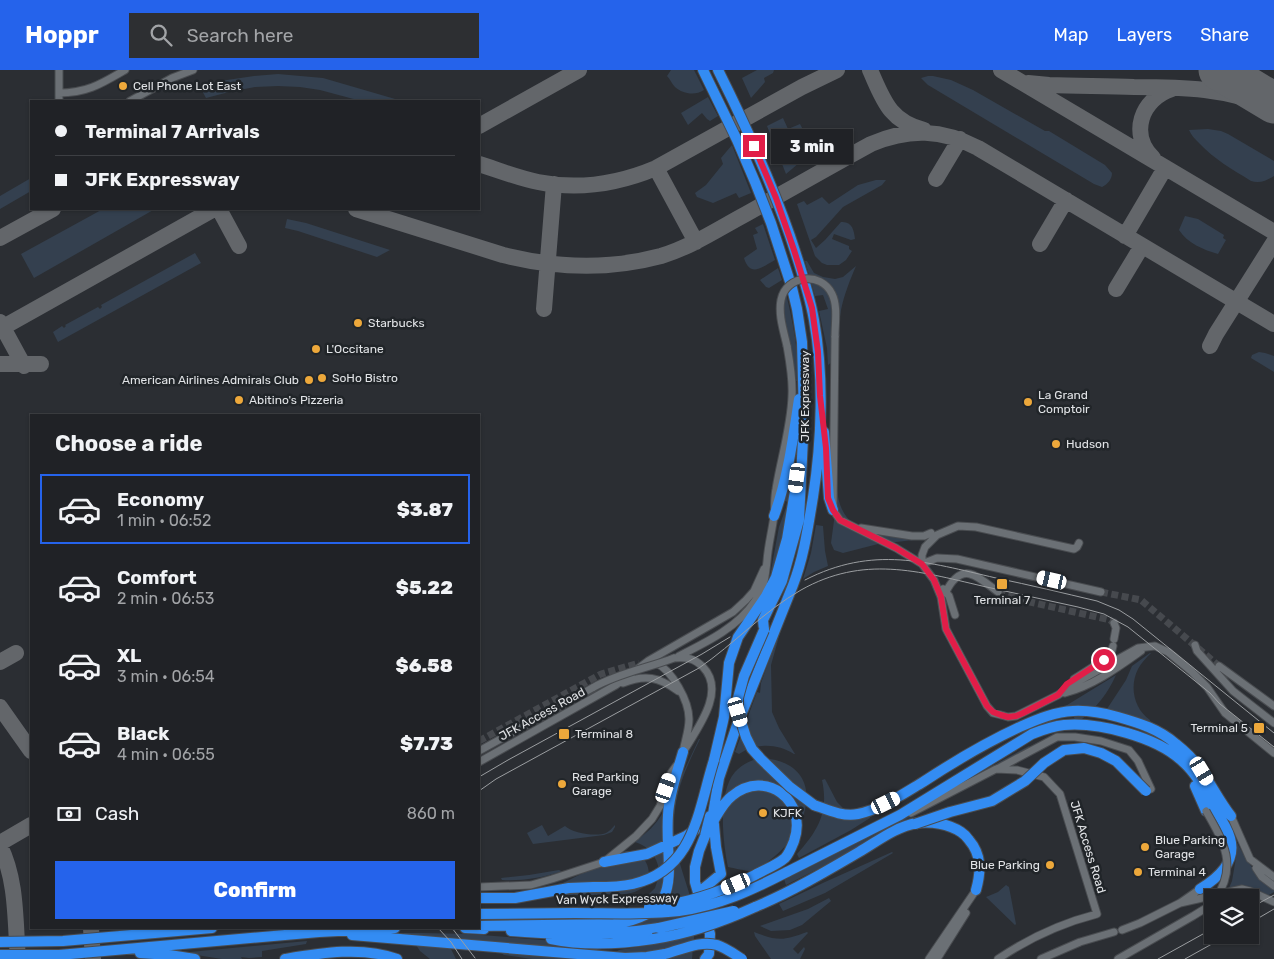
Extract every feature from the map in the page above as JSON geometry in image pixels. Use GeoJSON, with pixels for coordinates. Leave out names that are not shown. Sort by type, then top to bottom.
{"type":"FeatureCollection","features":[{"type":"Feature","properties":{"kind":"highway","name":"JFK Expressway"},"geometry":{"type":"LineString","coordinates":[[703,70],[728,120],[776,237],[797,309],[802,342],[804,418],[799,520],[792,562],[784,588],[763,625],[738,698],[738,712],[752,749],[790,787],[814,805],[835,813],[857,814],[897,797],[996,738],[1052,714],[1072,710],[1095,711],[1135,722],[1154,730],[1175,743],[1202,771],[1231,816]]}},
{"type":"Feature","properties":{"kind":"highway","name":"JFK Expressway"},"geometry":{"type":"LineString","coordinates":[[698,893],[721,874],[712,818],[719,778],[737,725],[801,562],[816,474],[820,396],[814,318],[794,250],[764,167],[718,70]]}},
{"type":"Feature","properties":{"kind":"highway"},"geometry":{"type":"LineString","coordinates":[[774,516],[781,496],[789,460],[803,366]]}},
{"type":"Feature","properties":{"kind":"highway"},"geometry":{"type":"LineString","coordinates":[[820,396],[826,448],[828,498],[833,510]]}},
{"type":"Feature","properties":{"kind":"highway"},"geometry":{"type":"LineString","coordinates":[[480,898],[515,898],[569,888],[623,886],[638,883],[661,871],[675,860],[686,846],[694,830],[723,725],[729,663],[733,648],[772,586],[780,566],[795,494],[804,418]]}},
{"type":"Feature","properties":{"kind":"highway","name":"Van Wyck Expressway"},"geometry":{"type":"LineString","coordinates":[[480,914],[668,912],[698,908],[737,896],[900,815],[1025,738],[1044,729],[1067,725],[1096,727],[1129,734]]}},
{"type":"Feature","properties":{"kind":"highway"},"geometry":{"type":"LineString","coordinates":[[1129,734],[1163,752],[1186,772],[1206,811]]}},
{"type":"Feature","properties":{"kind":"highway"},"geometry":{"type":"LineString","coordinates":[[1129,734],[1152,742],[1177,756],[1200,782],[1229,834],[1231,853],[1228,863],[1216,879],[1200,890]]}},
{"type":"Feature","properties":{"kind":"highway"},"geometry":{"type":"LineString","coordinates":[[915,824],[992,801],[1025,780],[1044,763],[1064,750],[1084,748],[1101,753],[1116,761],[1148,790]]}},
{"type":"Feature","properties":{"kind":"highway"},"geometry":{"type":"LineString","coordinates":[[480,926],[614,924],[636,919],[651,912],[663,898],[669,882],[668,808],[683,752]]}},
{"type":"Feature","properties":{"kind":"highway"},"geometry":{"type":"LineString","coordinates":[[604,862],[646,854],[686,836],[712,818],[731,796],[750,786],[761,785],[777,790],[794,808],[797,827],[795,837],[786,857],[781,860],[746,880],[706,896],[674,904],[617,913]]}},
{"type":"Feature","properties":{"kind":"highway"},"geometry":{"type":"LineString","coordinates":[[705,959],[709,954],[710,934],[695,882],[695,867],[712,818]]}},
{"type":"Feature","properties":{"kind":"highway"},"geometry":{"type":"LineString","coordinates":[[915,824],[931,822],[963,833],[974,846],[979,861],[980,876],[976,890]]}},
{"type":"Feature","properties":{"kind":"highway","name":"Van Wyck Expressway"},"geometry":{"type":"LineString","coordinates":[[480,929],[562,935],[629,932],[659,928],[755,907],[796,887],[897,829],[915,824]]}},
{"type":"Feature","properties":{"kind":"highway"},"geometry":{"type":"LineString","coordinates":[[529,932],[562,942],[610,943],[654,940],[715,924],[755,907]]}},
{"type":"Feature","properties":{"kind":"highway"},"geometry":{"type":"LineString","coordinates":[[119,936],[129,929]]}},
{"type":"Feature","properties":{"kind":"highway"},"geometry":{"type":"LineString","coordinates":[[0,942],[52,942],[200,929]]}},
{"type":"Feature","properties":{"kind":"highway"},"geometry":{"type":"LineString","coordinates":[[0,956],[47,956],[318,932],[376,929]]}},
{"type":"Feature","properties":{"kind":"highway"},"geometry":{"type":"LineString","coordinates":[[318,932],[625,958],[665,954],[696,945],[708,944],[725,948],[742,959]]}},
{"type":"Feature","properties":{"kind":"highway"},"geometry":{"type":"LineString","coordinates":[[114,950],[195,959]]}},
{"type":"Feature","properties":{"kind":"highway"},"geometry":{"type":"LineString","coordinates":[[285,959],[352,952],[374,953],[398,959]]}},
{"type":"Feature","properties":{"kind":"street"},"geometry":{"type":"LineString","coordinates":[[59,70],[59,100]]}},
{"type":"Feature","properties":{"kind":"street"},"geometry":{"type":"LineString","coordinates":[[59,93],[77,92],[92,88],[125,70]]}},
{"type":"Feature","properties":{"kind":"street"},"geometry":{"type":"LineString","coordinates":[[132,100],[172,78],[193,70]]}},
{"type":"Feature","properties":{"kind":"street"},"geometry":{"type":"LineString","coordinates":[[616,686],[738,608],[757,586],[766,561],[792,400],[792,380],[781,315],[781,300],[788,287],[803,279],[810,278],[827,286],[835,306],[833,510],[840,520],[896,548],[922,564],[949,596],[955,615]]}},
{"type":"Feature","properties":{"kind":"street"},"geometry":{"type":"LineString","coordinates":[[851,526],[912,536],[924,536],[931,533]]}},
{"type":"Feature","properties":{"kind":"street"},"geometry":{"type":"LineString","coordinates":[[922,564],[924,547],[937,535],[958,526],[969,526],[1074,549],[1079,543]]}},
{"type":"Feature","properties":{"kind":"street"},"geometry":{"type":"LineString","coordinates":[[922,564],[937,558],[958,559],[1101,592]]}},
{"type":"Feature","properties":{"kind":"street"},"geometry":{"type":"LineString","coordinates":[[674,658],[716,636],[737,622],[754,603],[760,593],[766,578],[766,561]]}},
{"type":"Feature","properties":{"kind":"street"},"geometry":{"type":"LineString","coordinates":[[946,592],[952,582],[966,573],[974,575],[998,592]]}},
{"type":"Feature","properties":{"kind":"street"},"geometry":{"type":"LineString","coordinates":[[934,580],[941,597],[946,629],[987,706],[993,712],[1008,717],[1016,716],[1058,695],[1078,681],[1138,648],[1155,646],[1168,652],[1191,671],[1207,687],[1225,713],[1274,753]]}},
{"type":"Feature","properties":{"kind":"street"},"geometry":{"type":"LineString","coordinates":[[1058,695],[1067,684],[1109,656],[1114,643],[1116,628],[1114,623]]}},
{"type":"Feature","properties":{"kind":"street"},"geometry":{"type":"LineString","coordinates":[[1194,645],[1197,651],[1233,690],[1274,723]]}},
{"type":"Feature","properties":{"kind":"street"},"geometry":{"type":"LineString","coordinates":[[480,750],[605,681],[650,664],[674,658],[691,658],[704,668],[710,678],[712,695],[709,705],[671,773],[660,806],[652,819],[636,836],[604,862],[552,879],[531,885],[480,887]]}},
{"type":"Feature","properties":{"kind":"street"},"geometry":{"type":"LineString","coordinates":[[639,663],[657,663],[666,669],[686,702],[689,718],[683,752]]}},
{"type":"Feature","properties":{"kind":"street"},"geometry":{"type":"LineString","coordinates":[[1220,666],[1274,706]]}},
{"type":"Feature","properties":{"kind":"street"},"geometry":{"type":"LineString","coordinates":[[616,686],[638,678],[655,678],[664,681],[680,692]]}},
{"type":"Feature","properties":{"kind":"street","name":"JFK Access Road"},"geometry":{"type":"LineString","coordinates":[[480,761],[616,686]]}},
{"type":"Feature","properties":{"kind":"street"},"geometry":{"type":"LineString","coordinates":[[792,870],[817,862],[1057,737],[1075,737],[1101,741],[1129,750],[1138,761],[1148,790]]}},
{"type":"Feature","properties":{"kind":"street","name":"JFK Access Road"},"geometry":{"type":"LineString","coordinates":[[996,769],[1018,770],[1044,777],[1060,794],[1097,914],[1051,929],[998,959]]}},
{"type":"Feature","properties":{"kind":"street"},"geometry":{"type":"LineString","coordinates":[[1206,811],[1225,846],[1227,856],[1226,878],[1221,889]]}},
{"type":"Feature","properties":{"kind":"street"},"geometry":{"type":"LineString","coordinates":[[1231,816],[1250,860],[1262,877],[1274,886]]}},
{"type":"Feature","properties":{"kind":"street"},"geometry":{"type":"LineString","coordinates":[[1250,860],[1274,877]]}},
{"type":"Feature","properties":{"kind":"street"},"geometry":{"type":"LineString","coordinates":[[1180,903],[1242,889],[1274,902]]}},
{"type":"Feature","properties":{"kind":"street"},"geometry":{"type":"LineString","coordinates":[[930,959],[976,890]]}},
{"type":"Feature","properties":{"kind":"street"},"geometry":{"type":"LineString","coordinates":[[937,959],[966,914],[976,890]]}},
{"type":"Feature","properties":{"kind":"street"},"geometry":{"type":"LineString","coordinates":[[1041,959],[1073,944],[1134,926],[1180,903],[1200,890]]}},
{"type":"Feature","properties":{"kind":"street"},"geometry":{"type":"LineString","coordinates":[[1118,959],[1204,909]]}},
{"type":"Feature","properties":{"kind":"shaded area"},"geometry":{"type":"Polygon","coordinates":[[[671,70],[694,70],[704,90],[693,94],[685,93],[678,89],[667,76],[671,70]]]}},
{"type":"Feature","properties":{"kind":"shaded area"},"geometry":{"type":"Polygon","coordinates":[[[757,70],[774,70],[773,73],[764,78],[765,82],[751,98],[742,78],[757,70]]]}},
{"type":"Feature","properties":{"kind":"shaded area"},"geometry":{"type":"Polygon","coordinates":[[[278,74],[323,78],[399,100],[357,100],[320,90],[278,86],[255,87],[206,98],[200,87],[254,76],[278,74]]]}},
{"type":"Feature","properties":{"kind":"shaded area"},"geometry":{"type":"Polygon","coordinates":[[[928,76],[951,80],[973,90],[1045,131],[1049,131],[1105,165],[1112,173],[1108,183],[1102,187],[1094,184],[928,85],[921,78],[928,76]]]}},
{"type":"Feature","properties":{"kind":"shaded area"},"geometry":{"type":"Polygon","coordinates":[[[708,97],[718,116],[710,121],[702,113],[688,125],[681,113],[708,97]]]}},
{"type":"Feature","properties":{"kind":"shaded area"},"geometry":{"type":"Polygon","coordinates":[[[783,118],[788,129],[800,124],[810,143],[795,154],[799,163],[786,174],[767,126],[783,118]]]}},
{"type":"Feature","properties":{"kind":"shaded area"},"geometry":{"type":"Polygon","coordinates":[[[1208,129],[1228,134],[1274,161],[1274,176],[1260,182],[1251,181],[1211,154],[1189,130],[1208,129]]]}},
{"type":"Feature","properties":{"kind":"shaded area"},"geometry":{"type":"Polygon","coordinates":[[[732,145],[751,193],[739,198],[736,193],[713,203],[697,197],[695,193],[706,185],[723,164],[721,158],[732,145]]]}},
{"type":"Feature","properties":{"kind":"shaded area"},"geometry":{"type":"Polygon","coordinates":[[[30,179],[30,192],[0,209],[0,196],[30,179]]]}},
{"type":"Feature","properties":{"kind":"shaded area"},"geometry":{"type":"Polygon","coordinates":[[[876,180],[886,180],[882,185],[843,207],[816,237],[811,240],[816,248],[841,222],[848,223],[853,229],[855,239],[851,240],[834,234],[832,239],[849,246],[849,249],[852,251],[846,260],[839,265],[822,263],[815,256],[797,204],[804,201],[807,205],[822,197],[829,204],[858,185],[876,180]]]}},
{"type":"Feature","properties":{"kind":"shaded area"},"geometry":{"type":"Polygon","coordinates":[[[101,210],[153,210],[34,278],[21,254],[101,210]]]}},
{"type":"Feature","properties":{"kind":"shaded area"},"geometry":{"type":"Polygon","coordinates":[[[1185,216],[1198,219],[1224,235],[1223,238],[1226,240],[1218,254],[1196,245],[1182,235],[1179,230],[1185,216]]]}},
{"type":"Feature","properties":{"kind":"shaded area"},"geometry":{"type":"Polygon","coordinates":[[[287,219],[306,223],[390,250],[377,257],[285,228],[287,219]]]}},
{"type":"Feature","properties":{"kind":"shaded area"},"geometry":{"type":"Polygon","coordinates":[[[763,224],[775,260],[761,268],[753,269],[750,268],[744,258],[757,249],[753,235],[758,233],[755,228],[763,224]]]}},
{"type":"Feature","properties":{"kind":"shaded area"},"geometry":{"type":"Polygon","coordinates":[[[195,253],[201,263],[58,342],[53,332],[62,326],[64,328],[65,325],[98,307],[100,309],[101,305],[195,253]]]}},
{"type":"Feature","properties":{"kind":"shaded area"},"geometry":{"type":"Polygon","coordinates":[[[805,261],[807,261],[814,273],[835,279],[843,277],[856,266],[842,304],[839,337],[833,337],[832,362],[828,365],[827,348],[819,311],[828,309],[823,295],[815,296],[805,261]]]}},
{"type":"Feature","properties":{"kind":"shaded area"},"geometry":{"type":"Polygon","coordinates":[[[778,268],[782,280],[769,288],[766,287],[760,280],[778,268]]]}},
{"type":"Feature","properties":{"kind":"shaded area"},"geometry":{"type":"Polygon","coordinates":[[[784,285],[796,345],[797,381],[791,347],[785,348],[776,305],[779,293],[784,285]]]}},
{"type":"Feature","properties":{"kind":"shaded area"},"geometry":{"type":"Polygon","coordinates":[[[1259,352],[1274,356],[1274,372],[1251,358],[1252,355],[1259,352]]]}},
{"type":"Feature","properties":{"kind":"shaded area"},"geometry":{"type":"Polygon","coordinates":[[[797,446],[791,503],[776,575],[769,581],[779,527],[788,502],[785,501],[797,446]]]}},
{"type":"Feature","properties":{"kind":"shaded area"},"geometry":{"type":"Polygon","coordinates":[[[837,489],[840,505],[846,517],[855,525],[879,534],[921,538],[878,544],[843,553],[834,550],[831,543],[837,489]]]}},
{"type":"Feature","properties":{"kind":"shaded area"},"geometry":{"type":"Polygon","coordinates":[[[816,525],[823,526],[828,566],[803,579],[811,553],[816,525]]]}},
{"type":"Feature","properties":{"kind":"shaded area"},"geometry":{"type":"Polygon","coordinates":[[[781,626],[771,665],[772,712],[779,728],[795,754],[774,746],[759,746],[739,754],[735,752],[757,692],[760,693],[761,683],[781,626]]]}},
{"type":"Feature","properties":{"kind":"shaded area"},"geometry":{"type":"Polygon","coordinates":[[[1150,653],[1138,669],[1135,676],[1134,690],[1137,704],[1150,720],[1150,723],[1105,712],[1126,680],[1132,666],[1150,653]]]}},
{"type":"Feature","properties":{"kind":"shaded area"},"geometry":{"type":"Polygon","coordinates":[[[1116,675],[1102,699],[1082,719],[1075,719],[1070,714],[1059,710],[1116,675]]]}},
{"type":"Feature","properties":{"kind":"shaded area"},"geometry":{"type":"Polygon","coordinates":[[[699,739],[681,783],[674,818],[675,841],[679,862],[694,913],[695,930],[692,959],[606,959],[619,950],[662,943],[659,924],[622,929],[656,916],[672,893],[675,877],[672,829],[674,802],[682,775],[699,739]]]}},
{"type":"Feature","properties":{"kind":"shaded area"},"geometry":{"type":"Polygon","coordinates":[[[1029,746],[1031,749],[818,869],[786,885],[784,879],[1029,746]]]}},
{"type":"Feature","properties":{"kind":"shaded area"},"geometry":{"type":"Polygon","coordinates":[[[762,758],[783,763],[797,772],[805,785],[806,800],[803,816],[795,833],[784,847],[761,867],[752,871],[728,867],[724,845],[723,818],[729,781],[738,769],[747,763],[762,758]]]}},
{"type":"Feature","properties":{"kind":"shaded area"},"geometry":{"type":"Polygon","coordinates":[[[825,779],[837,802],[846,811],[870,816],[870,818],[799,858],[797,854],[816,829],[823,811],[824,791],[822,780],[825,779]]]}},
{"type":"Feature","properties":{"kind":"shaded area"},"geometry":{"type":"Polygon","coordinates":[[[663,812],[665,865],[659,870],[651,852],[635,841],[651,828],[663,812]]]}},
{"type":"Feature","properties":{"kind":"shaded area"},"geometry":{"type":"Polygon","coordinates":[[[542,825],[548,836],[565,826],[578,832],[596,835],[606,833],[615,825],[615,827],[612,832],[604,835],[533,844],[527,833],[542,825]]]}},
{"type":"Feature","properties":{"kind":"shaded area"},"geometry":{"type":"Polygon","coordinates":[[[1235,839],[1252,866],[1274,892],[1267,896],[1259,891],[1259,889],[1240,886],[1229,888],[1237,852],[1235,839]]]}},
{"type":"Feature","properties":{"kind":"shaded area"},"geometry":{"type":"Polygon","coordinates":[[[626,851],[636,853],[643,858],[649,870],[649,875],[635,880],[561,884],[615,854],[626,851]]]}},
{"type":"Feature","properties":{"kind":"shaded area"},"geometry":{"type":"Polygon","coordinates":[[[892,852],[825,893],[783,911],[779,904],[825,882],[892,852]]]}},
{"type":"Feature","properties":{"kind":"shaded area"},"geometry":{"type":"Polygon","coordinates":[[[559,870],[560,872],[531,879],[502,880],[501,878],[529,875],[559,870]]]}},
{"type":"Feature","properties":{"kind":"shaded area"},"geometry":{"type":"Polygon","coordinates":[[[666,874],[657,901],[646,902],[646,897],[655,888],[658,879],[666,874]]]}},
{"type":"Feature","properties":{"kind":"shaded area"},"geometry":{"type":"Polygon","coordinates":[[[1006,885],[1009,887],[1015,925],[986,897],[998,892],[1006,885]]]}},
{"type":"Feature","properties":{"kind":"shaded area"},"geometry":{"type":"Polygon","coordinates":[[[644,886],[640,890],[625,894],[557,895],[557,891],[632,889],[644,886]]]}},
{"type":"Feature","properties":{"kind":"shaded area"},"geometry":{"type":"Polygon","coordinates":[[[829,898],[831,901],[802,925],[790,930],[771,931],[760,926],[808,909],[829,898]]]}},
{"type":"Feature","properties":{"kind":"shaded area"},"geometry":{"type":"Polygon","coordinates":[[[754,932],[780,939],[808,933],[793,949],[798,954],[804,947],[805,949],[800,959],[771,959],[754,932]]]}},
{"type":"Feature","properties":{"kind":"shaded area"},"geometry":{"type":"Polygon","coordinates":[[[404,933],[469,934],[604,945],[595,949],[585,959],[532,959],[504,955],[501,953],[502,944],[405,935],[404,933]]]}},
{"type":"Feature","properties":{"kind":"shaded area"},"geometry":{"type":"Polygon","coordinates":[[[307,941],[306,944],[262,951],[262,957],[222,959],[189,953],[190,952],[307,941]]]}},
{"type":"Feature","properties":{"kind":"shaded area"},"geometry":{"type":"Polygon","coordinates":[[[416,945],[450,947],[456,959],[430,959],[416,945]]]}},
{"type":"Feature","properties":{"kind":"taxiway"},"geometry":{"type":"LineString","coordinates":[[480,125],[579,70]]}},
{"type":"Feature","properties":{"kind":"taxiway"},"geometry":{"type":"LineString","coordinates":[[480,164],[523,178],[553,184],[583,185],[613,182],[656,168],[802,87],[837,70]]}},
{"type":"Feature","properties":{"kind":"taxiway"},"geometry":{"type":"LineString","coordinates":[[870,70],[884,99],[895,115],[912,126],[924,130]]}},
{"type":"Feature","properties":{"kind":"taxiway"},"geometry":{"type":"LineString","coordinates":[[1001,70],[1274,232]]}},
{"type":"Feature","properties":{"kind":"taxiway"},"geometry":{"type":"LineString","coordinates":[[1028,83],[1170,87],[1205,90],[1239,96],[1274,108]]}},
{"type":"Feature","properties":{"kind":"taxiway"},"geometry":{"type":"LineString","coordinates":[[1153,158],[1141,138],[1142,118],[1146,109],[1153,101],[1161,94],[1172,89]]}},
{"type":"Feature","properties":{"kind":"taxiway"},"geometry":{"type":"LineString","coordinates":[[359,210],[503,255],[562,265],[622,264],[661,256],[694,243],[871,144],[912,133],[938,134],[978,148],[1274,324]]}},
{"type":"Feature","properties":{"kind":"taxiway"},"geometry":{"type":"LineString","coordinates":[[936,179],[960,139]]}},
{"type":"Feature","properties":{"kind":"taxiway"},"geometry":{"type":"LineString","coordinates":[[656,168],[696,242]]}},
{"type":"Feature","properties":{"kind":"taxiway"},"geometry":{"type":"LineString","coordinates":[[1125,236],[1165,168]]}},
{"type":"Feature","properties":{"kind":"taxiway"},"geometry":{"type":"LineString","coordinates":[[544,309],[554,184]]}},
{"type":"Feature","properties":{"kind":"taxiway"},"geometry":{"type":"LineString","coordinates":[[1040,244],[1066,200]]}},
{"type":"Feature","properties":{"kind":"taxiway"},"geometry":{"type":"LineString","coordinates":[[0,238],[51,210]]}},
{"type":"Feature","properties":{"kind":"taxiway"},"geometry":{"type":"LineString","coordinates":[[0,329],[212,210]]}},
{"type":"Feature","properties":{"kind":"taxiway"},"geometry":{"type":"LineString","coordinates":[[220,210],[239,246]]}},
{"type":"Feature","properties":{"kind":"taxiway"},"geometry":{"type":"LineString","coordinates":[[1210,346],[1274,242]]}},
{"type":"Feature","properties":{"kind":"taxiway"},"geometry":{"type":"LineString","coordinates":[[1116,289],[1142,246]]}},
{"type":"Feature","properties":{"kind":"taxiway"},"geometry":{"type":"LineString","coordinates":[[0,322],[24,366]]}},
{"type":"Feature","properties":{"kind":"taxiway"},"geometry":{"type":"LineString","coordinates":[[0,364],[41,364]]}},
{"type":"Feature","properties":{"kind":"taxiway"},"geometry":{"type":"LineString","coordinates":[[0,662],[16,653]]}},
{"type":"Feature","properties":{"kind":"taxiway"},"geometry":{"type":"LineString","coordinates":[[0,707],[30,750]]}},
{"type":"Feature","properties":{"kind":"taxiway"},"geometry":{"type":"LineString","coordinates":[[0,843],[30,826]]}},
{"type":"Feature","properties":{"kind":"taxiway"},"geometry":{"type":"LineString","coordinates":[[0,846],[10,873],[18,959]]}},
{"type":"Feature","properties":{"kind":"taxiway"},"geometry":{"type":"LineString","coordinates":[[91,929],[93,959]]}},
{"type":"Feature","properties":{"kind":"runway"},"geometry":{"type":"LineString","coordinates":[[1219,70],[1274,103]]}},
{"type":"Feature","properties":{"kind":"tunnel"},"geometry":{"type":"LineString","coordinates":[[998,592],[1017,599],[1110,620],[1114,623]]}},
{"type":"Feature","properties":{"kind":"tunnel"},"geometry":{"type":"LineString","coordinates":[[1101,592],[1141,600],[1219,666]]}},
{"type":"Feature","properties":{"kind":"tunnel"},"geometry":{"type":"LineString","coordinates":[[480,740],[601,674],[639,663]]}},
{"type":"Feature","properties":{"kind":"tram line"},"geometry":{"type":"LineString","coordinates":[[805,580],[830,569],[854,563],[900,560],[923,562],[1097,601],[1119,610],[1133,619],[1274,733]]}},
{"type":"Feature","properties":{"kind":"tram line"},"geometry":{"type":"LineString","coordinates":[[480,790],[496,779],[699,668],[787,598],[801,590],[824,579],[846,572],[869,569],[891,569],[935,575],[1104,614],[1128,627],[1274,747]]}},
{"type":"Feature","properties":{"kind":"tram line"},"geometry":{"type":"LineString","coordinates":[[480,776],[730,637]]}},
{"type":"Feature","properties":{"kind":"tram line"},"geometry":{"type":"LineString","coordinates":[[1259,903],[1274,895]]}},
{"type":"Feature","properties":{"kind":"tram line"},"geometry":{"type":"LineString","coordinates":[[1259,918],[1274,909]]}},
{"type":"Feature","properties":{"kind":"tram line"},"geometry":{"type":"LineString","coordinates":[[439,929],[451,942],[462,959]]}},
{"type":"Feature","properties":{"kind":"tram line"},"geometry":{"type":"LineString","coordinates":[[453,929],[475,958]]}},
{"type":"Feature","properties":{"kind":"tram line"},"geometry":{"type":"LineString","coordinates":[[1158,959],[1204,933]]}},
{"type":"Feature","properties":{"kind":"tram line"},"geometry":{"type":"LineString","coordinates":[[1185,959],[1212,944]]}},
{"type":"Feature","properties":{"kind":"place","name":"Cell Phone Lot East"},"geometry":{"type":"Point","coordinates":[123,86]}},
{"type":"Feature","properties":{"kind":"place","name":"Starbucks"},"geometry":{"type":"Point","coordinates":[358,323]}},
{"type":"Feature","properties":{"kind":"place","name":"L'Occitane"},"geometry":{"type":"Point","coordinates":[316,349]}},
{"type":"Feature","properties":{"kind":"place","name":"SoHo Bistro"},"geometry":{"type":"Point","coordinates":[322,378]}},
{"type":"Feature","properties":{"kind":"place","name":"American Airlines Admirals Club"},"geometry":{"type":"Point","coordinates":[309,380]}},
{"type":"Feature","properties":{"kind":"place","name":"Abitino's Pizzeria"},"geometry":{"type":"Point","coordinates":[239,400]}},
{"type":"Feature","properties":{"kind":"place","name":"La Grand Comptoir"},"geometry":{"type":"Point","coordinates":[1028,402]}},
{"type":"Feature","properties":{"kind":"place","name":"Hudson"},"geometry":{"type":"Point","coordinates":[1056,444]}},
{"type":"Feature","properties":{"kind":"place","name":"Terminal 7"},"geometry":{"type":"Point","coordinates":[1002,584]}},
{"type":"Feature","properties":{"kind":"place","name":"Terminal 5"},"geometry":{"type":"Point","coordinates":[1259,728]}},
{"type":"Feature","properties":{"kind":"place","name":"Terminal 8"},"geometry":{"type":"Point","coordinates":[564,734]}},
{"type":"Feature","properties":{"kind":"place","name":"Red Parking Garage"},"geometry":{"type":"Point","coordinates":[562,784]}},
{"type":"Feature","properties":{"kind":"place","name":"KJFK"},"geometry":{"type":"Point","coordinates":[763,813]}},
{"type":"Feature","properties":{"kind":"place","name":"Blue Parking Garage"},"geometry":{"type":"Point","coordinates":[1145,847]}},
{"type":"Feature","properties":{"kind":"place","name":"Blue Parking"},"geometry":{"type":"Point","coordinates":[1050,865]}},
{"type":"Feature","properties":{"kind":"place","name":"Terminal 4"},"geometry":{"type":"Point","coordinates":[1138,872]}},
{"type":"Feature","properties":{"kind":"route"},"geometry":{"type":"LineString","coordinates":[[754,146],[776,198],[812,308],[818,352],[828,498],[833,510],[840,520],[896,548],[922,564],[934,580],[941,597],[946,629],[987,706],[993,712],[1008,717],[1023,713],[1058,695],[1067,684],[1104,660]]}}]}
